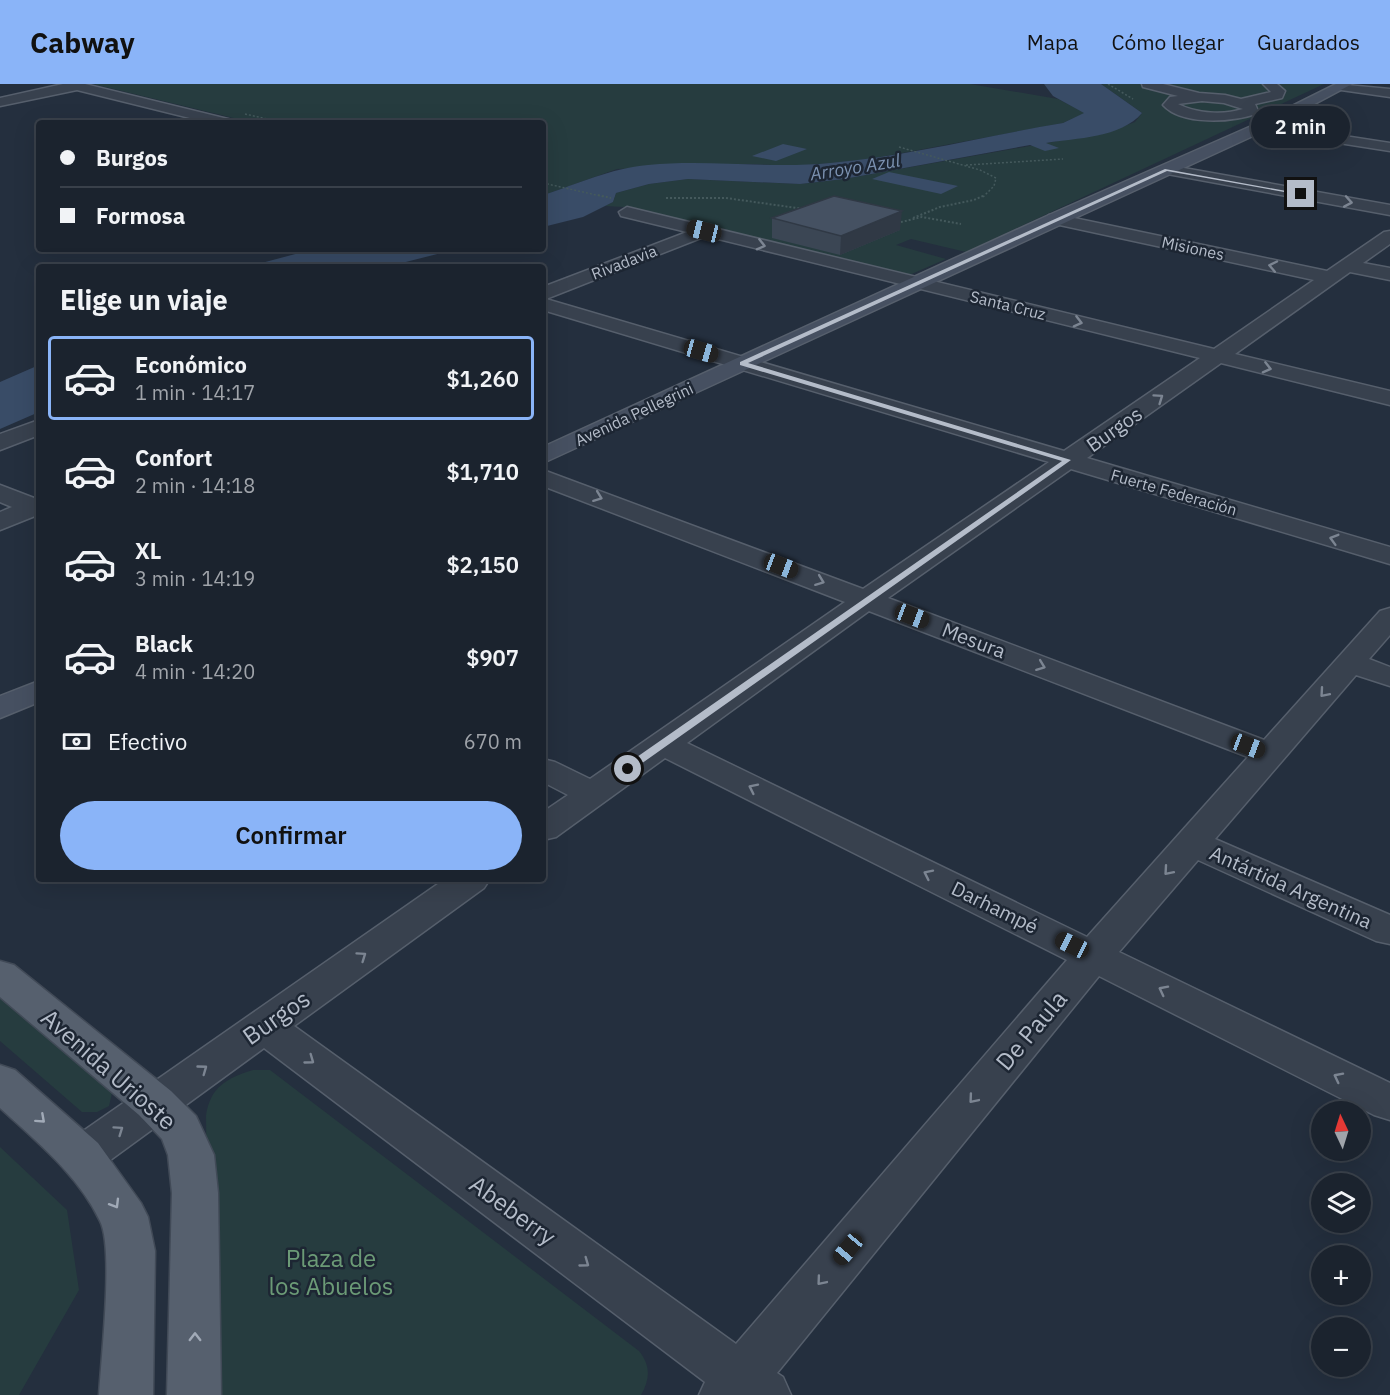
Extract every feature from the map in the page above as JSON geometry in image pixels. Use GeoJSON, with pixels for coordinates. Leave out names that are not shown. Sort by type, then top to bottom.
{"type":"FeatureCollection","features":[{"type":"Feature","properties":{"kind":"main road","name":"Avenida Pellegrini"},"geometry":{"type":"LineString","coordinates":[[546,455],[1055,219],[1261,127],[1343,85]]}},
{"type":"Feature","properties":{"kind":"main road"},"geometry":{"type":"LineString","coordinates":[[0,708],[36,691]]}},
{"type":"Feature","properties":{"kind":"main road","name":"Avenida Urioste"},"geometry":{"type":"LineString","coordinates":[[0,975],[155,1103],[180,1129],[190,1155],[195,1193],[194,1395]]}},
{"type":"Feature","properties":{"kind":"main road"},"geometry":{"type":"LineString","coordinates":[[0,1082],[82,1156],[124,1217],[131,1251],[126,1395]]}},
{"type":"Feature","properties":{"kind":"street"},"geometry":{"type":"LineString","coordinates":[[1133,88],[1186,112],[1223,116],[1241,115],[1251,111],[1249,106],[1244,104],[1148,84]]}},
{"type":"Feature","properties":{"kind":"street"},"geometry":{"type":"LineString","coordinates":[[1244,104],[1277,95],[1278,91],[1269,84]]}},
{"type":"Feature","properties":{"kind":"street"},"geometry":{"type":"LineString","coordinates":[[0,102],[73,85],[215,120]]}},
{"type":"Feature","properties":{"kind":"street"},"geometry":{"type":"LineString","coordinates":[[1343,85],[1390,93]]}},
{"type":"Feature","properties":{"kind":"street"},"geometry":{"type":"LineString","coordinates":[[1170,105],[1175,100],[1202,97]]}},
{"type":"Feature","properties":{"kind":"street"},"geometry":{"type":"LineString","coordinates":[[172,120],[194,115]]}},
{"type":"Feature","properties":{"kind":"street"},"geometry":{"type":"LineString","coordinates":[[1261,127],[1390,147]]}},
{"type":"Feature","properties":{"kind":"street"},"geometry":{"type":"LineString","coordinates":[[1167,170],[1390,210]]}},
{"type":"Feature","properties":{"kind":"street","name":"Santa Cruz"},"geometry":{"type":"LineString","coordinates":[[622,206],[704,231],[1390,398]]}},
{"type":"Feature","properties":{"kind":"street","name":"Misiones"},"geometry":{"type":"LineString","coordinates":[[1055,219],[1339,272],[1390,274]]}},
{"type":"Feature","properties":{"kind":"street","name":"Rivadavia"},"geometry":{"type":"LineString","coordinates":[[546,293],[704,231]]}},
{"type":"Feature","properties":{"kind":"street","name":"Burgos"},"geometry":{"type":"LineString","coordinates":[[546,827],[868,599],[1390,236]]}},
{"type":"Feature","properties":{"kind":"street","name":"Fuerte Federación"},"geometry":{"type":"LineString","coordinates":[[548,309],[742,364],[1390,556]]}},
{"type":"Feature","properties":{"kind":"street"},"geometry":{"type":"LineString","coordinates":[[0,443],[36,428]]}},
{"type":"Feature","properties":{"kind":"street","name":"Mesura"},"geometry":{"type":"LineString","coordinates":[[546,478],[1270,754]]}},
{"type":"Feature","properties":{"kind":"street"},"geometry":{"type":"LineString","coordinates":[[0,493],[36,507]]}},
{"type":"Feature","properties":{"kind":"street"},"geometry":{"type":"LineString","coordinates":[[0,522],[36,507]]}},
{"type":"Feature","properties":{"kind":"street","name":"De Paula"},"geometry":{"type":"LineString","coordinates":[[743,1389],[1094,956],[1390,617]]}},
{"type":"Feature","properties":{"kind":"street"},"geometry":{"type":"LineString","coordinates":[[1350,663],[1390,677]]}},
{"type":"Feature","properties":{"kind":"street","name":"Darhampé"},"geometry":{"type":"LineString","coordinates":[[663,744],[1390,1103]]}},
{"type":"Feature","properties":{"kind":"street"},"geometry":{"type":"LineString","coordinates":[[546,770],[593,794]]}},
{"type":"Feature","properties":{"kind":"street","name":"Antártida Argentina"},"geometry":{"type":"LineString","coordinates":[[1192,843],[1390,931]]}},
{"type":"Feature","properties":{"kind":"street","name":"Burgos"},"geometry":{"type":"LineString","coordinates":[[82,1156],[467,882]]}},
{"type":"Feature","properties":{"kind":"street","name":"Abeberry"},"geometry":{"type":"LineString","coordinates":[[263,1025],[743,1389]]}},
{"type":"Feature","properties":{"kind":"path"},"geometry":{"type":"LineString","coordinates":[[891,225],[941,207],[983,197],[993,189],[996,178],[991,174],[963,165],[899,147]]}},
{"type":"Feature","properties":{"kind":"path"},"geometry":{"type":"LineString","coordinates":[[963,165],[999,161],[1063,159]]}},
{"type":"Feature","properties":{"kind":"path"},"geometry":{"type":"LineString","coordinates":[[546,184],[622,206]]}},
{"type":"Feature","properties":{"kind":"path"},"geometry":{"type":"LineString","coordinates":[[662,198],[726,198],[810,210]]}},
{"type":"Feature","properties":{"kind":"path"},"geometry":{"type":"LineString","coordinates":[[913,218],[922,216],[961,224]]}},
{"type":"Feature","properties":{"kind":"green space"},"geometry":{"type":"Polygon","coordinates":[[[93,84],[970,84],[1058,99],[1085,113],[1063,123],[870,159],[792,166],[750,164],[617,169],[547,194],[546,120],[242,120],[93,84]]]}},
{"type":"Feature","properties":{"kind":"green space"},"geometry":{"type":"Polygon","coordinates":[[[1101,84],[1324,84],[966,252],[911,239],[896,245],[946,259],[907,276],[624,207],[605,206],[613,202],[616,193],[649,184],[688,179],[800,184],[844,179],[1108,132],[1135,122],[1142,113],[1101,84]]]}},
{"type":"Feature","properties":{"kind":"green space"},"geometry":{"type":"Polygon","coordinates":[[[0,996],[112,1093],[109,1106],[97,1112],[82,1112],[0,1041],[0,996]]]}},
{"type":"Feature","properties":{"kind":"green space","name":"Plaza de los Abuelos"},"geometry":{"type":"Polygon","coordinates":[[[253,1070],[270,1070],[639,1351],[646,1362],[648,1373],[641,1395],[209,1395],[206,1116],[211,1098],[221,1085],[235,1076],[253,1070]]]}},
{"type":"Feature","properties":{"kind":"green space"},"geometry":{"type":"Polygon","coordinates":[[[0,1147],[67,1210],[79,1290],[19,1395],[0,1395],[0,1147]]]}},
{"type":"Feature","properties":{"kind":"water","name":"Arroyo Azul"},"geometry":{"type":"Polygon","coordinates":[[[1044,84],[1101,84],[1142,113],[1122,128],[1110,132],[1046,143],[1059,148],[1045,151],[1030,145],[844,179],[800,184],[688,179],[649,184],[616,193],[613,202],[583,217],[546,226],[546,194],[621,169],[671,163],[807,165],[859,160],[1063,123],[1084,113],[1053,96],[1044,84]]]}},
{"type":"Feature","properties":{"kind":"water"},"geometry":{"type":"Polygon","coordinates":[[[783,144],[807,149],[776,161],[752,156],[783,144]]]}},
{"type":"Feature","properties":{"kind":"water"},"geometry":{"type":"Polygon","coordinates":[[[889,172],[958,186],[941,194],[872,179],[889,172]]]}},
{"type":"Feature","properties":{"kind":"water"},"geometry":{"type":"Polygon","coordinates":[[[303,252],[445,252],[398,264],[258,264],[303,252]]]}},
{"type":"Feature","properties":{"kind":"water"},"geometry":{"type":"Polygon","coordinates":[[[36,366],[36,413],[0,429],[0,382],[36,366]]]}},
{"type":"Feature","properties":{"kind":"building"},"geometry":{"type":"Polygon","coordinates":[[[834,196],[902,211],[841,236],[772,218],[834,196]]]}},
{"type":"Feature","properties":{"kind":"route"},"geometry":{"type":"LineString","coordinates":[[628,769],[1067,460],[742,364],[1055,219],[1167,170],[1301,194]]}}]}
